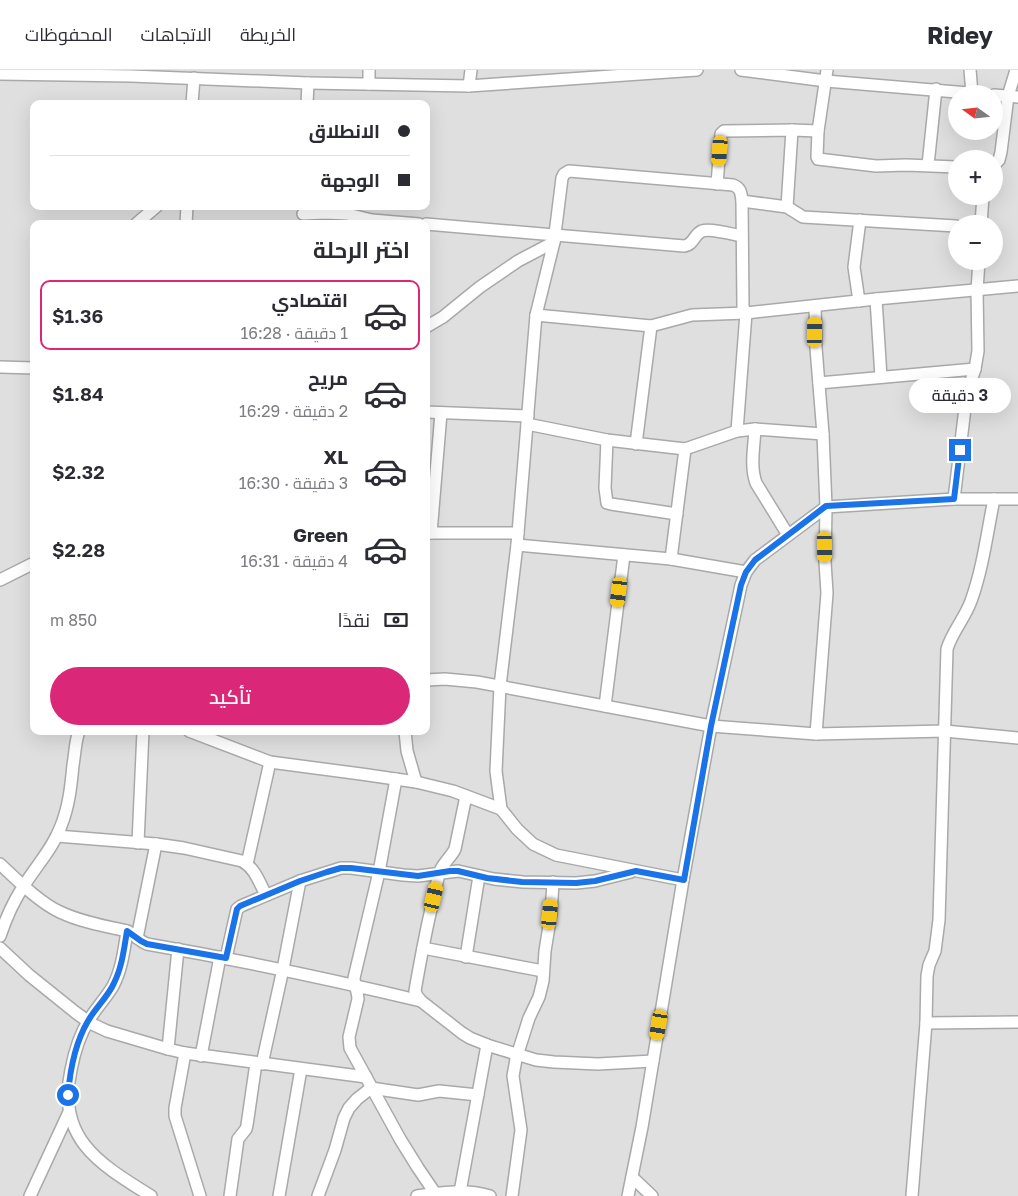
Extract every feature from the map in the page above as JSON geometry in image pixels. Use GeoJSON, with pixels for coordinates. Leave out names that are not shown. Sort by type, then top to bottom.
{"type":"FeatureCollection","features":[{"type":"Feature","properties":{"kind":"street"},"geometry":{"type":"LineString","coordinates":[[369,70],[369,84]]}},
{"type":"Feature","properties":{"kind":"street"},"geometry":{"type":"LineString","coordinates":[[469,86],[471,70]]}},
{"type":"Feature","properties":{"kind":"street"},"geometry":{"type":"LineString","coordinates":[[0,74],[131,73],[308,83],[469,86],[696,70]]}},
{"type":"Feature","properties":{"kind":"street"},"geometry":{"type":"LineString","coordinates":[[741,70],[826,75],[948,91]]}},
{"type":"Feature","properties":{"kind":"street"},"geometry":{"type":"LineString","coordinates":[[970,70],[974,85]]}},
{"type":"Feature","properties":{"kind":"street"},"geometry":{"type":"LineString","coordinates":[[1002,150],[1013,97],[1016,70]]}},
{"type":"Feature","properties":{"kind":"street"},"geometry":{"type":"LineString","coordinates":[[826,75],[818,131],[817,156],[821,160],[876,166],[948,166]]}},
{"type":"Feature","properties":{"kind":"street"},"geometry":{"type":"LineString","coordinates":[[192,100],[194,78]]}},
{"type":"Feature","properties":{"kind":"street"},"geometry":{"type":"LineString","coordinates":[[307,100],[308,83]]}},
{"type":"Feature","properties":{"kind":"street"},"geometry":{"type":"LineString","coordinates":[[928,165],[936,90]]}},
{"type":"Feature","properties":{"kind":"street"},"geometry":{"type":"LineString","coordinates":[[787,207],[792,130]]}},
{"type":"Feature","properties":{"kind":"street"},"geometry":{"type":"LineString","coordinates":[[717,184],[722,132],[818,131]]}},
{"type":"Feature","properties":{"kind":"street"},"geometry":{"type":"LineString","coordinates":[[501,809],[496,771],[500,686],[517,539],[536,315],[554,238],[564,174],[569,171],[734,185],[738,187],[742,201],[742,307],[746,313],[737,431]]}},
{"type":"Feature","properties":{"kind":"street"},"geometry":{"type":"LineString","coordinates":[[742,201],[787,207],[803,217],[948,226]]}},
{"type":"Feature","properties":{"kind":"street"},"geometry":{"type":"LineString","coordinates":[[141,220],[152,210]]}},
{"type":"Feature","properties":{"kind":"street"},"geometry":{"type":"LineString","coordinates":[[303,215],[324,212],[347,214],[372,220]]}},
{"type":"Feature","properties":{"kind":"street"},"geometry":{"type":"LineString","coordinates":[[859,301],[854,257],[860,220]]}},
{"type":"Feature","properties":{"kind":"street"},"geometry":{"type":"LineString","coordinates":[[430,224],[554,238],[684,246],[691,243],[702,231],[708,230],[742,236]]}},
{"type":"Feature","properties":{"kind":"street"},"geometry":{"type":"LineString","coordinates":[[430,325],[443,317],[480,287],[554,238]]}},
{"type":"Feature","properties":{"kind":"street"},"geometry":{"type":"LineString","coordinates":[[954,499],[966,400],[978,351],[978,270]]}},
{"type":"Feature","properties":{"kind":"street"},"geometry":{"type":"LineString","coordinates":[[536,315],[651,326],[692,315],[746,313],[1018,286]]}},
{"type":"Feature","properties":{"kind":"street"},"geometry":{"type":"LineString","coordinates":[[876,299],[881,378]]}},
{"type":"Feature","properties":{"kind":"street"},"geometry":{"type":"LineString","coordinates":[[815,306],[815,332],[823,434],[827,594],[816,734]]}},
{"type":"Feature","properties":{"kind":"street"},"geometry":{"type":"LineString","coordinates":[[636,444],[651,326]]}},
{"type":"Feature","properties":{"kind":"street"},"geometry":{"type":"LineString","coordinates":[[0,367],[30,368]]}},
{"type":"Feature","properties":{"kind":"street"},"geometry":{"type":"LineString","coordinates":[[819,383],[975,369]]}},
{"type":"Feature","properties":{"kind":"street"},"geometry":{"type":"LineString","coordinates":[[430,412],[527,420],[608,440],[684,449],[737,431],[755,429],[823,434]]}},
{"type":"Feature","properties":{"kind":"street"},"geometry":{"type":"LineString","coordinates":[[430,515],[441,413]]}},
{"type":"Feature","properties":{"kind":"street"},"geometry":{"type":"LineString","coordinates":[[755,429],[753,474],[756,483],[788,535]]}},
{"type":"Feature","properties":{"kind":"street"},"geometry":{"type":"LineString","coordinates":[[608,440],[605,488],[607,503],[676,514]]}},
{"type":"Feature","properties":{"kind":"street"},"geometry":{"type":"LineString","coordinates":[[671,559],[684,449]]}},
{"type":"Feature","properties":{"kind":"street"},"geometry":{"type":"LineString","coordinates":[[628,1196],[642,1128],[711,726],[741,585],[746,572],[755,560],[826,506],[954,499],[1018,499]]}},
{"type":"Feature","properties":{"kind":"street"},"geometry":{"type":"LineString","coordinates":[[912,1196],[926,1023],[927,976],[935,950],[939,920],[947,649],[950,639],[960,625],[971,602],[980,571],[994,499]]}},
{"type":"Feature","properties":{"kind":"street"},"geometry":{"type":"LineString","coordinates":[[430,533],[517,539],[671,559],[746,572]]}},
{"type":"Feature","properties":{"kind":"street"},"geometry":{"type":"LineString","coordinates":[[605,706],[624,554]]}},
{"type":"Feature","properties":{"kind":"street"},"geometry":{"type":"LineString","coordinates":[[0,580],[30,565]]}},
{"type":"Feature","properties":{"kind":"street"},"geometry":{"type":"LineString","coordinates":[[430,680],[462,680],[500,686],[711,726],[816,734],[945,731],[1018,738]]}},
{"type":"Feature","properties":{"kind":"street"},"geometry":{"type":"LineString","coordinates":[[0,936],[15,899],[57,836],[70,793],[78,735]]}},
{"type":"Feature","properties":{"kind":"street"},"geometry":{"type":"LineString","coordinates":[[138,842],[143,735]]}},
{"type":"Feature","properties":{"kind":"street"},"geometry":{"type":"LineString","coordinates":[[199,735],[270,762],[416,782],[453,791],[501,809],[517,829],[533,844],[556,855],[684,880]]}},
{"type":"Feature","properties":{"kind":"street"},"geometry":{"type":"LineString","coordinates":[[406,735],[407,750],[416,782]]}},
{"type":"Feature","properties":{"kind":"street"},"geometry":{"type":"LineString","coordinates":[[247,864],[270,762]]}},
{"type":"Feature","properties":{"kind":"street"},"geometry":{"type":"LineString","coordinates":[[396,779],[379,872],[354,978],[358,998],[349,1037],[350,1048],[418,1168],[435,1193]]}},
{"type":"Feature","properties":{"kind":"street"},"geometry":{"type":"LineString","coordinates":[[466,796],[455,849],[446,860],[440,873],[423,948],[415,991],[417,996],[462,1034],[487,1045],[536,1060],[575,1064],[653,1061]]}},
{"type":"Feature","properties":{"kind":"street"},"geometry":{"type":"LineString","coordinates":[[57,836],[156,844],[184,848],[242,861],[254,871],[266,895]]}},
{"type":"Feature","properties":{"kind":"street"},"geometry":{"type":"LineString","coordinates":[[151,1196],[106,1167],[91,1153],[78,1136],[69,1112],[69,1076],[73,1058],[88,1021],[113,986],[120,970],[132,935],[156,844]]}},
{"type":"Feature","properties":{"kind":"street"},"geometry":{"type":"LineString","coordinates":[[0,864],[50,906],[60,912],[132,935],[147,944],[283,969],[421,1001]]}},
{"type":"Feature","properties":{"kind":"street"},"geometry":{"type":"LineString","coordinates":[[201,1056],[223,957],[237,909],[240,906],[300,881],[341,868],[418,876],[458,871],[522,882],[576,883],[595,881],[636,871]]}},
{"type":"Feature","properties":{"kind":"street"},"geometry":{"type":"LineString","coordinates":[[466,956],[479,876]]}},
{"type":"Feature","properties":{"kind":"street"},"geometry":{"type":"LineString","coordinates":[[230,1196],[238,1139],[246,1129],[259,1063],[283,969],[300,881]]}},
{"type":"Feature","properties":{"kind":"street"},"geometry":{"type":"LineString","coordinates":[[512,1196],[520,1130],[513,1076],[517,1054],[529,1018],[539,997],[543,981],[553,882]]}},
{"type":"Feature","properties":{"kind":"street"},"geometry":{"type":"LineString","coordinates":[[0,948],[29,975],[75,1012],[107,1031],[184,1053],[366,1078]]}},
{"type":"Feature","properties":{"kind":"street"},"geometry":{"type":"LineString","coordinates":[[423,948],[543,971]]}},
{"type":"Feature","properties":{"kind":"street"},"geometry":{"type":"LineString","coordinates":[[168,1049],[178,949]]}},
{"type":"Feature","properties":{"kind":"street"},"geometry":{"type":"LineString","coordinates":[[926,1023],[1018,1022]]}},
{"type":"Feature","properties":{"kind":"street"},"geometry":{"type":"LineString","coordinates":[[460,1192],[487,1045]]}},
{"type":"Feature","properties":{"kind":"street"},"geometry":{"type":"LineString","coordinates":[[184,1053],[175,1116],[200,1196]]}},
{"type":"Feature","properties":{"kind":"street"},"geometry":{"type":"LineString","coordinates":[[279,1196],[301,1069]]}},
{"type":"Feature","properties":{"kind":"street"},"geometry":{"type":"LineString","coordinates":[[318,1196],[349,1108],[356,1099],[372,1088],[418,1095],[439,1091],[478,1096]]}},
{"type":"Feature","properties":{"kind":"street"},"geometry":{"type":"LineString","coordinates":[[30,1196],[69,1112]]}},
{"type":"Feature","properties":{"kind":"street"},"geometry":{"type":"LineString","coordinates":[[632,1177],[652,1196]]}},
{"type":"Feature","properties":{"kind":"street"},"geometry":{"type":"LineString","coordinates":[[417,1196],[460,1192],[481,1193],[490,1196]]}},
{"type":"Feature","properties":{"kind":"shaded area"},"geometry":{"type":"Polygon","coordinates":[[[0,70],[1018,70],[1018,1196],[0,1196],[0,70]]]}},
{"type":"Feature","properties":{"kind":"route"},"geometry":{"type":"LineString","coordinates":[[68,1095],[69,1076],[73,1058],[88,1021],[113,986],[120,970],[127,931],[147,944],[226,958],[237,909],[240,906],[300,881],[341,868],[418,876],[458,871],[487,878],[522,882],[576,883],[595,881],[636,871],[684,880],[711,726],[741,585],[746,572],[755,560],[826,506],[954,499],[960,450]]}}]}
